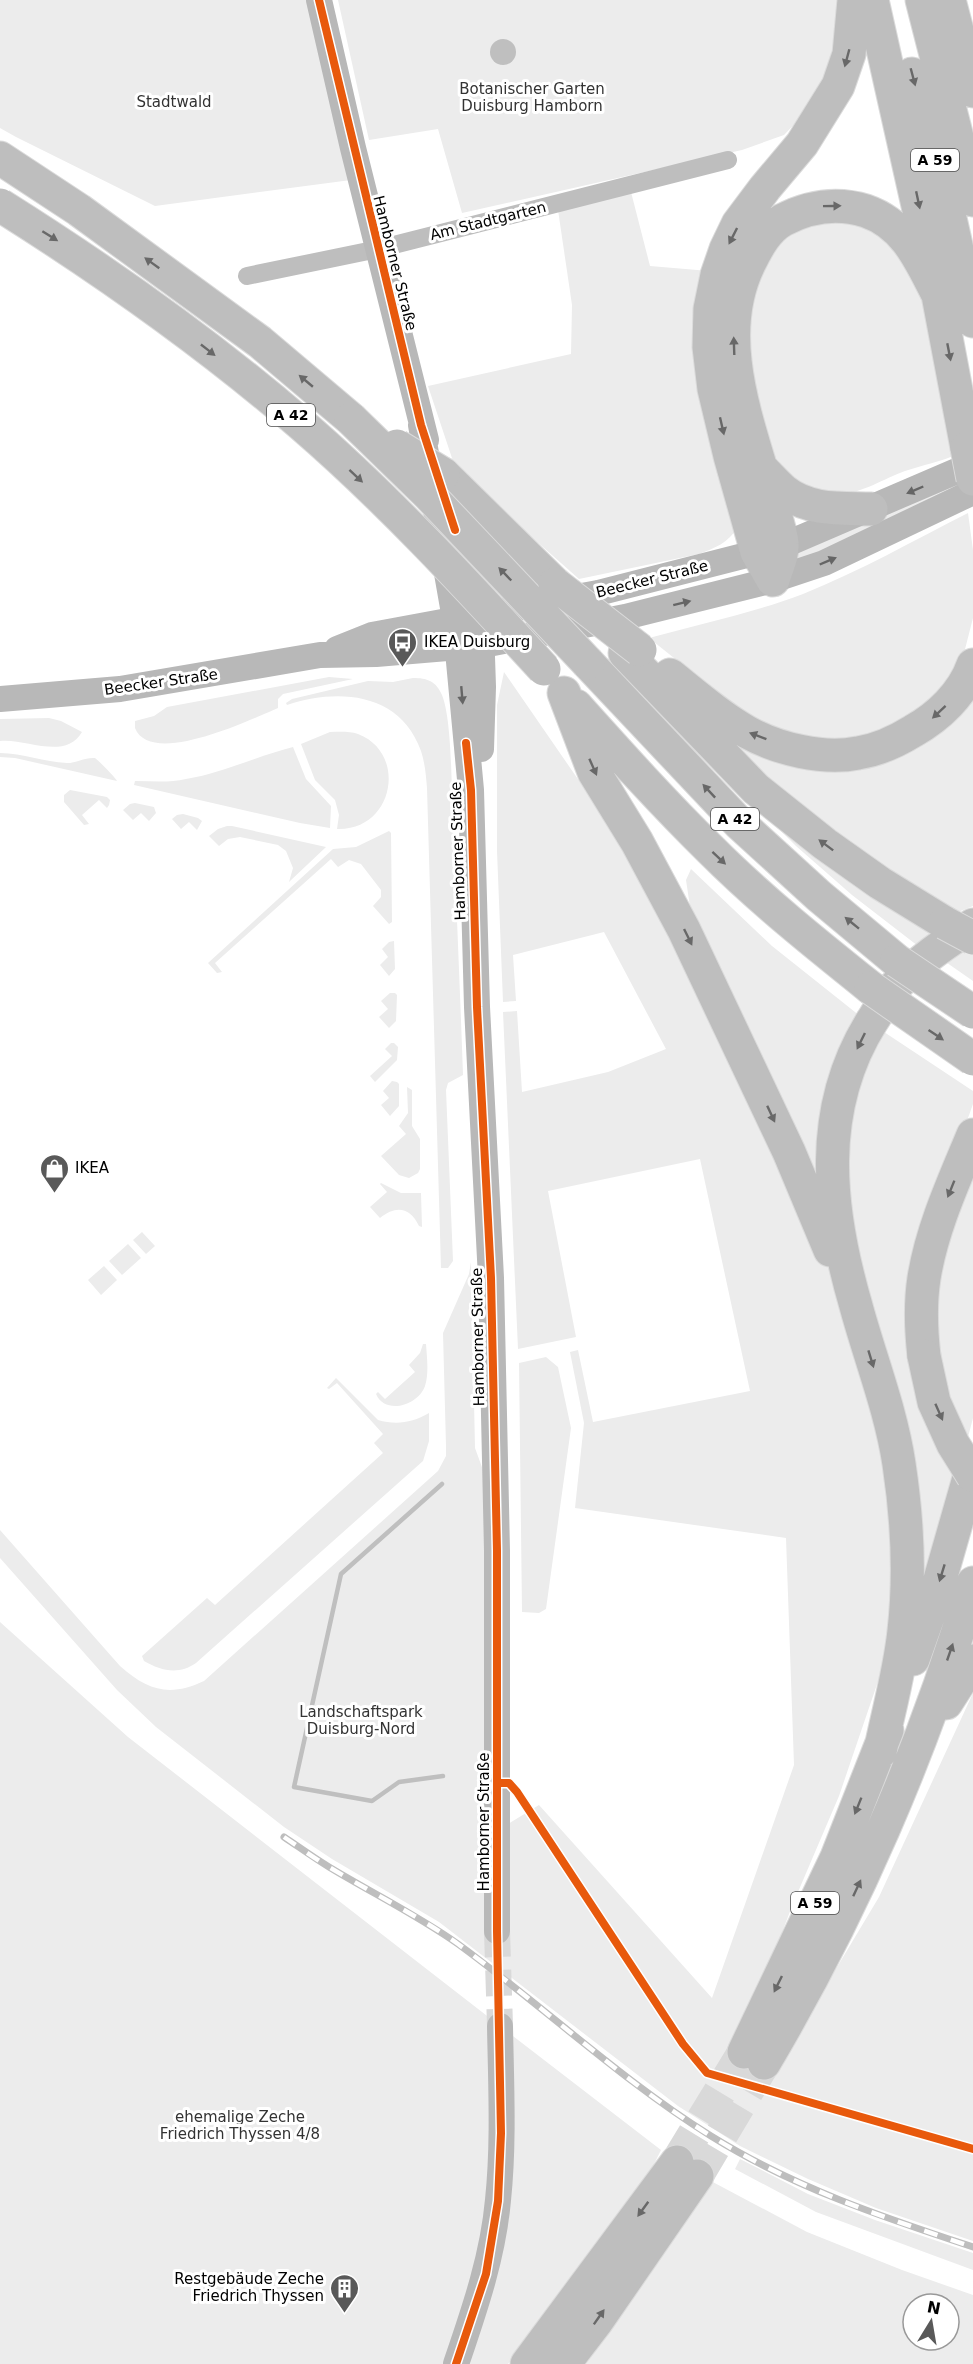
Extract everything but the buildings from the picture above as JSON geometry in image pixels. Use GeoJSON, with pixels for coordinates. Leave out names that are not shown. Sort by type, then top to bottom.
{"type":"FeatureCollection","features":[{"type":"Feature","properties":{"kind":"highway"},"geometry":{"type":"LineString","coordinates":[[771,559],[730,456],[714,389],[709,347],[710,309],[717,275],[738,224],[802,144],[838,86],[849,54],[854,0]]}},
{"type":"Feature","properties":{"kind":"highway"},"geometry":{"type":"LineString","coordinates":[[872,0],[938,295],[971,464]]}},
{"type":"Feature","properties":{"kind":"highway","name":"A 59"},"geometry":{"type":"LineString","coordinates":[[892,0],[945,196],[973,321]]}},
{"type":"Feature","properties":{"kind":"highway","name":"A 59"},"geometry":{"type":"LineString","coordinates":[[922,0],[973,200]]}},
{"type":"Feature","properties":{"kind":"highway"},"geometry":{"type":"LineString","coordinates":[[949,0],[973,91]]}},
{"type":"Feature","properties":{"kind":"highway","name":"A 42"},"geometry":{"type":"LineString","coordinates":[[2,159],[79,210],[260,342],[351,418],[429,495],[739,823],[819,896],[897,961],[973,1012]]}},
{"type":"Feature","properties":{"kind":"highway","name":"A 42"},"geometry":{"type":"LineString","coordinates":[[0,205],[63,244],[130,291],[249,381],[302,425],[396,513],[554,681],[646,784],[712,851],[794,926],[871,988],[973,1059]]}},
{"type":"Feature","properties":{"kind":"highway"},"geometry":{"type":"LineString","coordinates":[[771,559],[760,467],[737,380],[734,345],[735,314],[744,273],[760,242],[777,224],[798,212],[827,205],[852,207],[876,215],[903,234],[938,295]]}},
{"type":"Feature","properties":{"kind":"highway"},"geometry":{"type":"LineString","coordinates":[[351,418],[443,474],[555,584],[632,651],[749,733],[784,746],[819,754],[858,753],[898,740],[928,723],[952,700],[969,676],[973,665]]}},
{"type":"Feature","properties":{"kind":"highway"},"geometry":{"type":"LineString","coordinates":[[760,467],[785,491],[817,507],[871,509]]}},
{"type":"Feature","properties":{"kind":"highway"},"geometry":{"type":"LineString","coordinates":[[632,651],[756,789],[825,844],[880,883],[964,929],[931,953],[891,991],[864,1035],[846,1075],[834,1120],[832,1176],[838,1229],[855,1303],[889,1419],[898,1463],[906,1552],[904,1632],[894,1759]]}},
{"type":"Feature","properties":{"kind":"highway"},"geometry":{"type":"LineString","coordinates":[[554,681],[594,772],[637,842],[684,930],[789,1152],[855,1303]]}},
{"type":"Feature","properties":{"kind":"highway"},"geometry":{"type":"LineString","coordinates":[[973,1135],[938,1223],[924,1278],[921,1324],[924,1356],[934,1402],[953,1444],[973,1476]]}},
{"type":"Feature","properties":{"kind":"highway","name":"A 59"},"geometry":{"type":"LineString","coordinates":[[754,2057],[797,2006],[855,1892],[894,1759],[935,1597],[973,1464]]}},
{"type":"Feature","properties":{"kind":"highway","name":"A 59"},"geometry":{"type":"LineString","coordinates":[[894,1759],[934,1700],[973,1583]]}},
{"type":"Feature","properties":{"kind":"highway"},"geometry":{"type":"LineString","coordinates":[[894,1759],[973,1661]]}},
{"type":"Feature","properties":{"kind":"highway"},"geometry":{"type":"LineString","coordinates":[[527,2364],[687,2169],[597,2321],[564,2364]]}},
{"type":"Feature","properties":{"kind":"street","name":"Hamborner Straße"},"geometry":{"type":"LineString","coordinates":[[319,0],[421,425],[455,619],[471,646]]}},
{"type":"Feature","properties":{"kind":"street","name":"Am Stadtgarten"},"geometry":{"type":"LineString","coordinates":[[247,276],[378,249],[728,160]]}},
{"type":"Feature","properties":{"kind":"street","name":"Hamborner Straße"},"geometry":{"type":"LineString","coordinates":[[421,425],[474,586],[480,615],[471,646],[471,790],[477,1007],[491,1278],[498,1551],[497,1930]]}},
{"type":"Feature","properties":{"kind":"street","name":"Beecker Straße"},"geometry":{"type":"LineString","coordinates":[[0,699],[120,688],[320,656],[471,646],[625,617],[771,559],[871,509],[971,464]]}},
{"type":"Feature","properties":{"kind":"street","name":"Beecker Straße"},"geometry":{"type":"LineString","coordinates":[[320,656],[372,635],[771,559],[824,563],[973,492]]}},
{"type":"Feature","properties":{"kind":"street"},"geometry":{"type":"LineString","coordinates":[[456,2364],[486,2274],[498,2201],[501,2133],[500,2026]]}},
{"type":"Feature","properties":{"kind":"green space","name":"Stadtwald"},"geometry":{"type":"Polygon","coordinates":[[[0,0],[310,0],[351,180],[155,206],[16,137],[0,128],[0,0]]]}},
{"type":"Feature","properties":{"kind":"green space","name":"Botanischer Garten Duisburg Hamborn"},"geometry":{"type":"Polygon","coordinates":[[[338,0],[841,0],[843,13],[822,84],[809,109],[784,135],[742,150],[462,213],[438,129],[369,140],[338,0]]]}},
{"type":"Feature","properties":{"kind":"green space"},"geometry":{"type":"Polygon","coordinates":[[[631,192],[650,266],[709,271],[737,528],[725,541],[699,554],[579,579],[456,470],[428,386],[571,354],[572,305],[558,210],[631,192]]]}},
{"type":"Feature","properties":{"kind":"green space"},"geometry":{"type":"Polygon","coordinates":[[[851,212],[918,268],[958,454],[905,471],[864,489],[839,494],[814,489],[774,471],[744,368],[753,276],[783,230],[851,212]]]}},
{"type":"Feature","properties":{"kind":"green space"},"geometry":{"type":"Polygon","coordinates":[[[962,478],[964,489],[805,558],[796,559],[793,550],[962,478]]]}},
{"type":"Feature","properties":{"kind":"green space"},"geometry":{"type":"Polygon","coordinates":[[[968,513],[973,550],[973,618],[963,657],[947,688],[926,707],[884,731],[855,738],[836,739],[806,736],[757,719],[729,702],[649,638],[746,613],[803,594],[866,566],[968,513]]]}},
{"type":"Feature","properties":{"kind":"green space","name":"Landschaftspark Duisburg-Nord"},"geometry":{"type":"Polygon","coordinates":[[[504,672],[622,843],[787,1170],[831,1274],[897,1501],[887,1655],[839,1796],[792,1906],[757,1999],[776,2069],[879,1897],[973,1693],[973,2241],[876,2208],[808,2179],[740,2146],[678,2106],[439,1922],[332,1859],[284,1827],[156,1727],[117,1690],[0,1558],[0,1530],[120,1666],[140,1681],[160,1689],[170,1690],[204,1681],[438,1471],[446,1456],[443,1333],[469,1274],[471,1262],[475,1448],[487,1481],[508,1824],[539,1805],[712,1998],[794,1765],[786,1538],[575,1508],[584,1423],[570,1352],[578,1350],[593,1422],[750,1391],[700,1159],[548,1191],[576,1337],[518,1349],[503,1012],[517,1011],[522,1092],[608,1072],[666,1049],[604,932],[513,955],[516,1001],[503,1002],[497,851],[497,705],[504,672]]]}},
{"type":"Feature","properties":{"kind":"green space"},"geometry":{"type":"Polygon","coordinates":[[[329,677],[353,679],[283,694],[278,699],[278,708],[203,737],[160,743],[145,739],[135,728],[135,721],[154,716],[167,707],[329,677]]]}},
{"type":"Feature","properties":{"kind":"green space"},"geometry":{"type":"Polygon","coordinates":[[[413,678],[430,681],[437,686],[442,695],[448,720],[451,752],[463,1075],[448,1083],[446,1090],[453,1261],[448,1268],[441,1268],[427,788],[421,751],[411,731],[383,706],[346,697],[326,697],[287,705],[286,703],[292,699],[368,681],[393,682],[413,678]]]}},
{"type":"Feature","properties":{"kind":"green space"},"geometry":{"type":"Polygon","coordinates":[[[973,688],[973,906],[958,912],[864,855],[814,819],[759,771],[689,702],[819,764],[973,688]]]}},
{"type":"Feature","properties":{"kind":"green space"},"geometry":{"type":"Polygon","coordinates":[[[49,718],[61,721],[82,732],[75,741],[55,747],[0,741],[0,719],[49,718]]]}},
{"type":"Feature","properties":{"kind":"green space"},"geometry":{"type":"Polygon","coordinates":[[[330,732],[358,734],[374,744],[384,757],[388,773],[388,789],[382,805],[371,818],[356,826],[337,829],[339,815],[335,800],[315,780],[301,744],[330,732]]]}},
{"type":"Feature","properties":{"kind":"green space"},"geometry":{"type":"Polygon","coordinates":[[[293,747],[306,779],[331,806],[330,828],[134,785],[135,781],[173,781],[200,776],[293,747]]]}},
{"type":"Feature","properties":{"kind":"green space"},"geometry":{"type":"Polygon","coordinates":[[[0,753],[67,763],[95,758],[117,781],[15,758],[0,757],[0,753]]]}},
{"type":"Feature","properties":{"kind":"green space"},"geometry":{"type":"Polygon","coordinates":[[[715,765],[937,932],[918,946],[852,895],[796,846],[715,765]]]}},
{"type":"Feature","properties":{"kind":"green space"},"geometry":{"type":"Polygon","coordinates":[[[70,790],[107,797],[110,800],[109,805],[107,808],[99,800],[82,815],[89,824],[84,825],[64,802],[64,795],[70,790]]]}},
{"type":"Feature","properties":{"kind":"green space"},"geometry":{"type":"Polygon","coordinates":[[[135,803],[154,807],[156,813],[149,821],[141,813],[133,820],[123,810],[135,803]]]}},
{"type":"Feature","properties":{"kind":"green space"},"geometry":{"type":"Polygon","coordinates":[[[183,814],[202,821],[197,830],[189,822],[181,829],[172,819],[183,814]]]}},
{"type":"Feature","properties":{"kind":"green space"},"geometry":{"type":"Polygon","coordinates":[[[227,826],[326,847],[289,882],[293,868],[286,851],[278,845],[240,837],[228,839],[219,846],[209,836],[227,826]]]}},
{"type":"Feature","properties":{"kind":"green space"},"geometry":{"type":"Polygon","coordinates":[[[389,831],[391,833],[392,922],[389,924],[373,906],[381,897],[381,890],[361,864],[349,860],[338,867],[331,859],[215,963],[222,972],[217,973],[208,963],[333,849],[356,847],[389,831]]]}},
{"type":"Feature","properties":{"kind":"green space"},"geometry":{"type":"Polygon","coordinates":[[[691,869],[772,946],[860,1016],[825,1211],[693,927],[686,880],[691,869]]]}},
{"type":"Feature","properties":{"kind":"green space"},"geometry":{"type":"Polygon","coordinates":[[[394,941],[395,969],[389,976],[380,965],[388,957],[382,949],[389,942],[394,941]]]}},
{"type":"Feature","properties":{"kind":"green space"},"geometry":{"type":"Polygon","coordinates":[[[959,944],[973,951],[973,981],[940,958],[959,944]]]}},
{"type":"Feature","properties":{"kind":"green space"},"geometry":{"type":"Polygon","coordinates":[[[390,993],[397,995],[396,1021],[389,1028],[379,1017],[388,1009],[381,1001],[390,993]]]}},
{"type":"Feature","properties":{"kind":"green space"},"geometry":{"type":"Polygon","coordinates":[[[878,1028],[973,1091],[973,1104],[968,1118],[927,1217],[912,1276],[957,1475],[920,1598],[848,1229],[844,1124],[878,1028]]]}},
{"type":"Feature","properties":{"kind":"green space"},"geometry":{"type":"Polygon","coordinates":[[[391,1043],[398,1047],[397,1060],[375,1082],[370,1076],[392,1056],[385,1049],[391,1043]]]}},
{"type":"Feature","properties":{"kind":"green space"},"geometry":{"type":"Polygon","coordinates":[[[392,1081],[399,1084],[399,1106],[390,1116],[381,1105],[389,1098],[383,1091],[392,1081]]]}},
{"type":"Feature","properties":{"kind":"green space"},"geometry":{"type":"Polygon","coordinates":[[[407,1087],[412,1090],[412,1126],[420,1139],[420,1169],[418,1173],[409,1178],[399,1175],[381,1156],[406,1134],[399,1126],[408,1113],[407,1087]]]}},
{"type":"Feature","properties":{"kind":"green space"},"geometry":{"type":"Polygon","coordinates":[[[973,1160],[973,1418],[967,1441],[934,1358],[933,1278],[973,1160]]]}},
{"type":"Feature","properties":{"kind":"green space"},"geometry":{"type":"Polygon","coordinates":[[[381,1183],[401,1193],[421,1193],[422,1227],[411,1215],[402,1210],[392,1211],[380,1218],[370,1207],[387,1192],[381,1183]]]}},
{"type":"Feature","properties":{"kind":"green space"},"geometry":{"type":"Polygon","coordinates":[[[142,1232],[155,1246],[146,1254],[133,1240],[142,1232]]]}},
{"type":"Feature","properties":{"kind":"green space"},"geometry":{"type":"Polygon","coordinates":[[[128,1244],[141,1258],[122,1275],[109,1261],[128,1244]]]}},
{"type":"Feature","properties":{"kind":"green space"},"geometry":{"type":"Polygon","coordinates":[[[104,1266],[117,1280],[101,1295],[88,1280],[104,1266]]]}},
{"type":"Feature","properties":{"kind":"green space"},"geometry":{"type":"Polygon","coordinates":[[[423,1344],[426,1344],[427,1371],[425,1386],[421,1393],[416,1399],[401,1405],[394,1406],[380,1401],[376,1394],[378,1392],[385,1399],[415,1372],[409,1365],[420,1353],[423,1344]]]}},
{"type":"Feature","properties":{"kind":"green space"},"geometry":{"type":"Polygon","coordinates":[[[546,1357],[558,1367],[571,1428],[546,1609],[539,1613],[522,1612],[519,1363],[546,1357]]]}},
{"type":"Feature","properties":{"kind":"green space"},"geometry":{"type":"Polygon","coordinates":[[[336,1378],[378,1420],[404,1422],[429,1413],[429,1441],[423,1461],[196,1663],[183,1669],[170,1670],[144,1661],[142,1656],[207,1598],[215,1605],[383,1453],[374,1443],[383,1434],[337,1383],[327,1388],[336,1378]]]}},
{"type":"Feature","properties":{"kind":"green space","name":"ehemalige Zeche Friedrich Thyssen 4/8"},"geometry":{"type":"Polygon","coordinates":[[[0,1622],[128,1737],[491,2019],[492,2111],[482,2254],[447,2364],[0,2364],[0,1622]]]}},
{"type":"Feature","properties":{"kind":"green space"},"geometry":{"type":"Polygon","coordinates":[[[509,2033],[661,2150],[640,2192],[508,2364],[466,2364],[509,2033]]]}},
{"type":"Feature","properties":{"kind":"green space"},"geometry":{"type":"Polygon","coordinates":[[[740,2159],[808,2194],[875,2220],[973,2253],[973,2270],[816,2212],[735,2169],[740,2159]]]}},
{"type":"Feature","properties":{"kind":"green space"},"geometry":{"type":"Polygon","coordinates":[[[709,2180],[807,2232],[902,2270],[973,2295],[973,2364],[586,2364],[652,2271],[680,2222],[709,2180]]]}},
{"type":"Feature","properties":{"kind":"shaded area"},"geometry":{"type":"Polygon","coordinates":[[[503,39],[512,43],[516,52],[512,61],[503,65],[494,61],[490,52],[494,43],[503,39]]]}},
{"type":"Feature","properties":{"kind":"waterway"},"geometry":{"type":"LineString","coordinates":[[442,1484],[341,1574],[294,1787],[372,1801],[399,1782],[443,1776]]}},
{"type":"Feature","properties":{"kind":"tunnel"},"geometry":{"type":"LineString","coordinates":[[497,1931],[500,2026]]}},
{"type":"Feature","properties":{"kind":"tunnel"},"geometry":{"type":"LineString","coordinates":[[677,2162],[744,2052]]}},
{"type":"Feature","properties":{"kind":"tunnel"},"geometry":{"type":"LineString","coordinates":[[697,2176],[764,2063]]}},
{"type":"Feature","properties":{"kind":"railway"},"geometry":{"type":"LineString","coordinates":[[284,1837],[329,1867],[458,1944],[645,2091],[711,2136],[806,2186],[973,2247]]}},
{"type":"Feature","properties":{"kind":"cycle path"},"geometry":{"type":"LineString","coordinates":[[319,0],[421,425],[455,530]]}},
{"type":"Feature","properties":{"kind":"cycle path"},"geometry":{"type":"LineString","coordinates":[[456,2364],[486,2274],[498,2201],[501,2133],[497,1931],[497,1551],[491,1278],[477,1007],[471,790],[466,743]]}},
{"type":"Feature","properties":{"kind":"cycle path"},"geometry":{"type":"LineString","coordinates":[[498,1783],[509,1783],[517,1792],[683,2044],[707,2073],[973,2149]]}},
{"type":"Feature","properties":{"kind":"place","name":"IKEA Duisburg"},"geometry":{"type":"Point","coordinates":[403,668]}},
{"type":"Feature","properties":{"kind":"place","name":"IKEA"},"geometry":{"type":"Point","coordinates":[54,1194]}},
{"type":"Feature","properties":{"kind":"place","name":"Restgebäude Zeche Friedrich Thyssen"},"geometry":{"type":"Point","coordinates":[345,2314]}}]}
